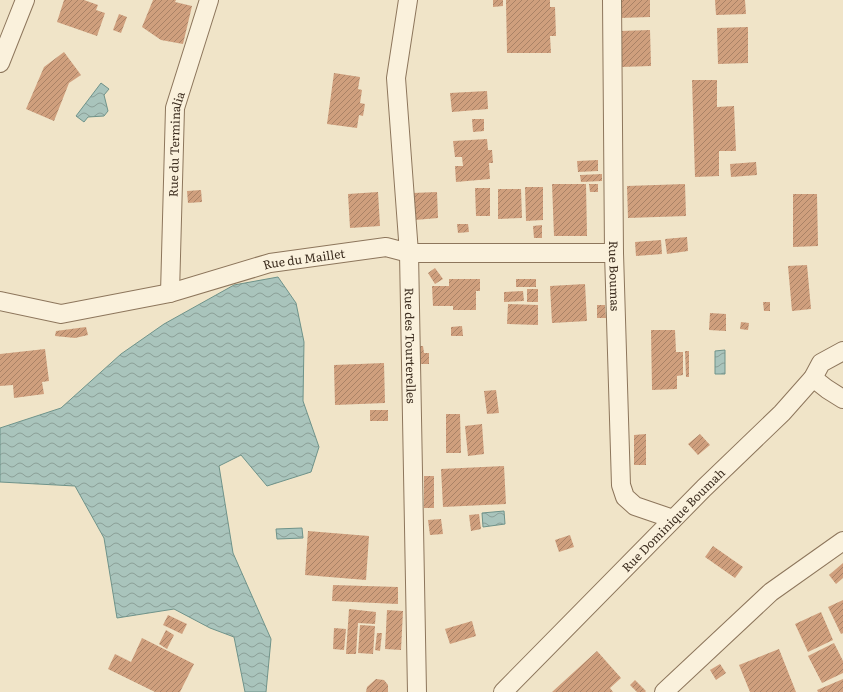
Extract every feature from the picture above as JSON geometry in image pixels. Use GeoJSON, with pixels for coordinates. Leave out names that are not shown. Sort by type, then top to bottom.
{"type":"FeatureCollection","features":[{"type":"Feature","properties":{"kind":"street"},"geometry":{"type":"LineString","coordinates":[[0,63],[25,0]]}},
{"type":"Feature","properties":{"kind":"street","name":"Rue du Terminalia"},"geometry":{"type":"LineString","coordinates":[[170,293],[175,108],[209,0]]}},
{"type":"Feature","properties":{"kind":"street","name":"Rue des Tourterelles"},"geometry":{"type":"LineString","coordinates":[[408,0],[396,78],[409,253],[417,692]]}},
{"type":"Feature","properties":{"kind":"street","name":"Rue Boumas"},"geometry":{"type":"LineString","coordinates":[[612,0],[614,253],[621,486],[625,497],[635,506],[673,519]]}},
{"type":"Feature","properties":{"kind":"street","name":"Rue du Maillet"},"geometry":{"type":"LineString","coordinates":[[0,301],[61,314],[170,293],[270,263],[386,248],[409,253],[614,253]]}},
{"type":"Feature","properties":{"kind":"street","name":"Rue Dominique Boumah"},"geometry":{"type":"LineString","coordinates":[[503,692],[673,519],[782,413],[813,378],[821,363],[843,351]]}},
{"type":"Feature","properties":{"kind":"street"},"geometry":{"type":"LineString","coordinates":[[813,378],[827,390],[843,399]]}},
{"type":"Feature","properties":{"kind":"street"},"geometry":{"type":"LineString","coordinates":[[664,692],[771,592],[843,541]]}},
{"type":"Feature","properties":{"kind":"water"},"geometry":{"type":"Polygon","coordinates":[[[101,83],[109,89],[104,95],[108,111],[104,116],[88,117],[84,122],[76,116],[101,83]]]}},
{"type":"Feature","properties":{"kind":"water"},"geometry":{"type":"Polygon","coordinates":[[[278,277],[296,303],[304,342],[303,401],[319,447],[311,472],[267,486],[241,455],[219,466],[233,553],[271,639],[266,692],[245,692],[234,637],[210,628],[174,609],[117,618],[104,538],[75,486],[0,482],[0,428],[61,408],[121,354],[164,324],[234,285],[278,277]]]}},
{"type":"Feature","properties":{"kind":"water"},"geometry":{"type":"Polygon","coordinates":[[[725,350],[725,374],[715,374],[715,351],[725,350]]]}},
{"type":"Feature","properties":{"kind":"water"},"geometry":{"type":"Polygon","coordinates":[[[504,511],[505,524],[483,527],[482,513],[504,511]]]}},
{"type":"Feature","properties":{"kind":"water"},"geometry":{"type":"Polygon","coordinates":[[[302,528],[303,538],[277,539],[276,529],[302,528]]]}},
{"type":"Feature","properties":{"kind":"building"},"geometry":{"type":"Polygon","coordinates":[[[64,0],[84,0],[98,5],[96,10],[105,13],[97,36],[57,22],[64,0]]]}},
{"type":"Feature","properties":{"kind":"building"},"geometry":{"type":"Polygon","coordinates":[[[153,0],[176,0],[175,2],[192,6],[183,44],[161,40],[142,27],[153,0]]]}},
{"type":"Feature","properties":{"kind":"building"},"geometry":{"type":"Polygon","coordinates":[[[493,0],[503,0],[503,6],[493,7],[493,0]]]}},
{"type":"Feature","properties":{"kind":"building"},"geometry":{"type":"Polygon","coordinates":[[[506,0],[550,0],[550,7],[555,7],[556,36],[550,36],[551,53],[507,53],[506,0]]]}},
{"type":"Feature","properties":{"kind":"building"},"geometry":{"type":"Polygon","coordinates":[[[619,0],[650,0],[650,17],[620,18],[619,0]]]}},
{"type":"Feature","properties":{"kind":"building"},"geometry":{"type":"Polygon","coordinates":[[[715,0],[745,0],[746,14],[716,15],[715,0]]]}},
{"type":"Feature","properties":{"kind":"building"},"geometry":{"type":"Polygon","coordinates":[[[119,14],[127,17],[121,33],[113,30],[119,14]]]}},
{"type":"Feature","properties":{"kind":"building"},"geometry":{"type":"Polygon","coordinates":[[[748,27],[748,63],[718,64],[717,28],[748,27]]]}},
{"type":"Feature","properties":{"kind":"building"},"geometry":{"type":"Polygon","coordinates":[[[650,30],[651,66],[621,67],[620,31],[650,30]]]}},
{"type":"Feature","properties":{"kind":"building"},"geometry":{"type":"Polygon","coordinates":[[[64,52],[81,75],[69,83],[54,121],[26,109],[44,67],[64,52]]]}},
{"type":"Feature","properties":{"kind":"building"},"geometry":{"type":"Polygon","coordinates":[[[334,73],[360,77],[358,89],[362,90],[360,103],[365,104],[363,116],[359,115],[357,128],[327,124],[334,73]]]}},
{"type":"Feature","properties":{"kind":"building"},"geometry":{"type":"Polygon","coordinates":[[[692,80],[717,80],[717,107],[734,106],[736,151],[719,151],[719,176],[695,177],[692,80]]]}},
{"type":"Feature","properties":{"kind":"building"},"geometry":{"type":"Polygon","coordinates":[[[487,91],[488,109],[452,112],[450,93],[487,91]]]}},
{"type":"Feature","properties":{"kind":"building"},"geometry":{"type":"Polygon","coordinates":[[[472,119],[484,119],[484,131],[473,132],[472,119]]]}},
{"type":"Feature","properties":{"kind":"building"},"geometry":{"type":"Polygon","coordinates":[[[487,139],[488,150],[492,150],[493,163],[489,163],[490,179],[456,182],[455,166],[463,166],[462,157],[455,157],[453,141],[487,139]]]}},
{"type":"Feature","properties":{"kind":"building"},"geometry":{"type":"Polygon","coordinates":[[[598,160],[598,171],[578,172],[577,161],[598,160]]]}},
{"type":"Feature","properties":{"kind":"building"},"geometry":{"type":"Polygon","coordinates":[[[756,162],[757,175],[731,177],[730,164],[756,162]]]}},
{"type":"Feature","properties":{"kind":"building"},"geometry":{"type":"Polygon","coordinates":[[[602,174],[602,181],[581,182],[580,175],[602,174]]]}},
{"type":"Feature","properties":{"kind":"building"},"geometry":{"type":"Polygon","coordinates":[[[552,184],[586,184],[587,236],[554,236],[552,184]]]}},
{"type":"Feature","properties":{"kind":"building"},"geometry":{"type":"Polygon","coordinates":[[[589,184],[598,184],[598,192],[590,192],[589,184]]]}},
{"type":"Feature","properties":{"kind":"building"},"geometry":{"type":"Polygon","coordinates":[[[685,184],[686,216],[628,218],[627,186],[685,184]]]}},
{"type":"Feature","properties":{"kind":"building"},"geometry":{"type":"Polygon","coordinates":[[[525,187],[543,187],[543,220],[526,221],[525,187]]]}},
{"type":"Feature","properties":{"kind":"building"},"geometry":{"type":"Polygon","coordinates":[[[475,188],[490,188],[490,216],[476,216],[475,188]]]}},
{"type":"Feature","properties":{"kind":"building"},"geometry":{"type":"Polygon","coordinates":[[[498,189],[521,189],[522,218],[498,219],[498,189]]]}},
{"type":"Feature","properties":{"kind":"building"},"geometry":{"type":"Polygon","coordinates":[[[201,190],[202,202],[188,203],[187,191],[201,190]]]}},
{"type":"Feature","properties":{"kind":"building"},"geometry":{"type":"Polygon","coordinates":[[[378,192],[380,226],[350,228],[348,194],[378,192]]]}},
{"type":"Feature","properties":{"kind":"building"},"geometry":{"type":"Polygon","coordinates":[[[437,192],[438,218],[415,220],[413,193],[437,192]]]}},
{"type":"Feature","properties":{"kind":"building"},"geometry":{"type":"Polygon","coordinates":[[[793,194],[817,194],[818,246],[793,247],[793,194]]]}},
{"type":"Feature","properties":{"kind":"building"},"geometry":{"type":"Polygon","coordinates":[[[457,224],[468,224],[469,232],[458,233],[457,224]]]}},
{"type":"Feature","properties":{"kind":"building"},"geometry":{"type":"Polygon","coordinates":[[[542,225],[542,238],[534,238],[533,226],[542,225]]]}},
{"type":"Feature","properties":{"kind":"building"},"geometry":{"type":"Polygon","coordinates":[[[687,237],[688,251],[667,254],[665,239],[687,237]]]}},
{"type":"Feature","properties":{"kind":"building"},"geometry":{"type":"Polygon","coordinates":[[[661,240],[662,254],[636,256],[635,242],[661,240]]]}},
{"type":"Feature","properties":{"kind":"building"},"geometry":{"type":"Polygon","coordinates":[[[807,265],[811,309],[792,311],[788,266],[807,265]]]}},
{"type":"Feature","properties":{"kind":"building"},"geometry":{"type":"Polygon","coordinates":[[[435,268],[443,279],[435,284],[428,273],[435,268]]]}},
{"type":"Feature","properties":{"kind":"building"},"geometry":{"type":"Polygon","coordinates":[[[449,279],[480,279],[480,291],[476,291],[476,310],[453,310],[453,306],[433,306],[432,286],[449,286],[449,279]]]}},
{"type":"Feature","properties":{"kind":"building"},"geometry":{"type":"Polygon","coordinates":[[[516,279],[536,279],[536,287],[516,287],[516,279]]]}},
{"type":"Feature","properties":{"kind":"building"},"geometry":{"type":"Polygon","coordinates":[[[585,284],[587,321],[552,323],[550,286],[585,284]]]}},
{"type":"Feature","properties":{"kind":"building"},"geometry":{"type":"Polygon","coordinates":[[[527,289],[538,289],[538,302],[527,302],[527,289]]]}},
{"type":"Feature","properties":{"kind":"building"},"geometry":{"type":"Polygon","coordinates":[[[523,291],[524,301],[504,302],[504,292],[523,291]]]}},
{"type":"Feature","properties":{"kind":"building"},"geometry":{"type":"Polygon","coordinates":[[[763,302],[770,302],[770,311],[764,311],[763,302]]]}},
{"type":"Feature","properties":{"kind":"building"},"geometry":{"type":"Polygon","coordinates":[[[508,304],[538,305],[538,325],[507,324],[508,304]]]}},
{"type":"Feature","properties":{"kind":"building"},"geometry":{"type":"Polygon","coordinates":[[[597,305],[605,305],[606,318],[597,318],[597,305]]]}},
{"type":"Feature","properties":{"kind":"building"},"geometry":{"type":"Polygon","coordinates":[[[710,313],[726,314],[726,331],[709,330],[710,313]]]}},
{"type":"Feature","properties":{"kind":"building"},"geometry":{"type":"Polygon","coordinates":[[[741,322],[749,323],[748,330],[740,329],[741,322]]]}},
{"type":"Feature","properties":{"kind":"building"},"geometry":{"type":"Polygon","coordinates":[[[462,326],[463,336],[451,336],[451,327],[462,326]]]}},
{"type":"Feature","properties":{"kind":"building"},"geometry":{"type":"Polygon","coordinates":[[[86,327],[88,335],[75,338],[55,336],[56,331],[86,327]]]}},
{"type":"Feature","properties":{"kind":"building"},"geometry":{"type":"Polygon","coordinates":[[[651,330],[675,330],[676,352],[683,352],[683,375],[677,376],[677,389],[652,390],[651,330]]]}},
{"type":"Feature","properties":{"kind":"building"},"geometry":{"type":"Polygon","coordinates":[[[420,346],[423,346],[424,353],[429,353],[429,364],[420,364],[420,346]]]}},
{"type":"Feature","properties":{"kind":"building"},"geometry":{"type":"Polygon","coordinates":[[[45,349],[49,381],[42,382],[44,394],[14,398],[13,385],[0,386],[0,354],[45,349]]]}},
{"type":"Feature","properties":{"kind":"building"},"geometry":{"type":"Polygon","coordinates":[[[685,351],[689,351],[689,377],[686,377],[685,351]]]}},
{"type":"Feature","properties":{"kind":"building"},"geometry":{"type":"Polygon","coordinates":[[[384,363],[385,403],[335,405],[334,365],[384,363]]]}},
{"type":"Feature","properties":{"kind":"building"},"geometry":{"type":"Polygon","coordinates":[[[496,390],[499,413],[487,414],[484,391],[496,390]]]}},
{"type":"Feature","properties":{"kind":"building"},"geometry":{"type":"Polygon","coordinates":[[[370,410],[388,410],[388,421],[370,421],[370,410]]]}},
{"type":"Feature","properties":{"kind":"building"},"geometry":{"type":"Polygon","coordinates":[[[446,414],[460,414],[461,453],[446,453],[446,414]]]}},
{"type":"Feature","properties":{"kind":"building"},"geometry":{"type":"Polygon","coordinates":[[[482,424],[484,454],[468,456],[465,426],[482,424]]]}},
{"type":"Feature","properties":{"kind":"building"},"geometry":{"type":"Polygon","coordinates":[[[646,434],[646,465],[634,465],[634,435],[646,434]]]}},
{"type":"Feature","properties":{"kind":"building"},"geometry":{"type":"Polygon","coordinates":[[[700,434],[710,445],[698,455],[688,444],[700,434]]]}},
{"type":"Feature","properties":{"kind":"building"},"geometry":{"type":"Polygon","coordinates":[[[504,466],[506,504],[443,507],[441,469],[504,466]]]}},
{"type":"Feature","properties":{"kind":"building"},"geometry":{"type":"Polygon","coordinates":[[[424,476],[434,476],[434,508],[424,508],[424,476]]]}},
{"type":"Feature","properties":{"kind":"building"},"geometry":{"type":"Polygon","coordinates":[[[479,514],[481,529],[471,531],[469,515],[479,514]]]}},
{"type":"Feature","properties":{"kind":"building"},"geometry":{"type":"Polygon","coordinates":[[[441,519],[443,534],[430,535],[428,520],[441,519]]]}},
{"type":"Feature","properties":{"kind":"building"},"geometry":{"type":"Polygon","coordinates":[[[308,531],[369,536],[366,580],[305,575],[308,531]]]}},
{"type":"Feature","properties":{"kind":"building"},"geometry":{"type":"Polygon","coordinates":[[[570,535],[574,547],[559,552],[555,540],[570,535]]]}},
{"type":"Feature","properties":{"kind":"building"},"geometry":{"type":"Polygon","coordinates":[[[713,546],[743,567],[735,578],[705,557],[713,546]]]}},
{"type":"Feature","properties":{"kind":"building"},"geometry":{"type":"Polygon","coordinates":[[[843,563],[843,578],[836,584],[829,575],[843,563]]]}},
{"type":"Feature","properties":{"kind":"building"},"geometry":{"type":"Polygon","coordinates":[[[333,585],[398,587],[398,604],[332,601],[333,585]]]}},
{"type":"Feature","properties":{"kind":"building"},"geometry":{"type":"Polygon","coordinates":[[[843,600],[843,633],[841,634],[828,607],[843,600]]]}},
{"type":"Feature","properties":{"kind":"building"},"geometry":{"type":"Polygon","coordinates":[[[349,609],[376,612],[375,624],[358,623],[356,654],[346,654],[349,609]]]}},
{"type":"Feature","properties":{"kind":"building"},"geometry":{"type":"Polygon","coordinates":[[[387,610],[403,611],[401,650],[385,649],[387,610]]]}},
{"type":"Feature","properties":{"kind":"building"},"geometry":{"type":"Polygon","coordinates":[[[821,612],[833,640],[808,652],[795,624],[821,612]]]}},
{"type":"Feature","properties":{"kind":"building"},"geometry":{"type":"Polygon","coordinates":[[[168,615],[187,624],[182,634],[163,625],[168,615]]]}},
{"type":"Feature","properties":{"kind":"building"},"geometry":{"type":"Polygon","coordinates":[[[472,621],[476,636],[450,644],[445,629],[472,621]]]}},
{"type":"Feature","properties":{"kind":"building"},"geometry":{"type":"Polygon","coordinates":[[[360,625],[375,626],[373,654],[358,653],[360,625]]]}},
{"type":"Feature","properties":{"kind":"building"},"geometry":{"type":"Polygon","coordinates":[[[334,628],[346,629],[344,650],[333,649],[334,628]]]}},
{"type":"Feature","properties":{"kind":"building"},"geometry":{"type":"Polygon","coordinates":[[[166,630],[174,635],[167,649],[159,644],[166,630]]]}},
{"type":"Feature","properties":{"kind":"building"},"geometry":{"type":"Polygon","coordinates":[[[377,633],[382,633],[380,651],[375,650],[377,633]]]}},
{"type":"Feature","properties":{"kind":"building"},"geometry":{"type":"Polygon","coordinates":[[[142,638],[194,664],[180,692],[155,692],[108,669],[115,654],[131,662],[142,638]]]}},
{"type":"Feature","properties":{"kind":"building"},"geometry":{"type":"Polygon","coordinates":[[[834,643],[843,661],[843,673],[822,683],[808,656],[834,643]]]}},
{"type":"Feature","properties":{"kind":"building"},"geometry":{"type":"Polygon","coordinates":[[[779,649],[796,692],[750,692],[739,665],[779,649]]]}},
{"type":"Feature","properties":{"kind":"building"},"geometry":{"type":"Polygon","coordinates":[[[597,651],[621,678],[610,688],[613,692],[552,692],[597,651]]]}},
{"type":"Feature","properties":{"kind":"building"},"geometry":{"type":"Polygon","coordinates":[[[720,664],[726,673],[716,680],[710,670],[720,664]]]}},
{"type":"Feature","properties":{"kind":"building"},"geometry":{"type":"Polygon","coordinates":[[[376,679],[384,680],[388,685],[388,692],[366,692],[367,687],[376,679]]]}},
{"type":"Feature","properties":{"kind":"building"},"geometry":{"type":"Polygon","coordinates":[[[843,679],[843,692],[818,692],[817,690],[843,679]]]}},
{"type":"Feature","properties":{"kind":"building"},"geometry":{"type":"Polygon","coordinates":[[[635,680],[646,691],[645,692],[637,692],[630,685],[635,680]]]}}]}
